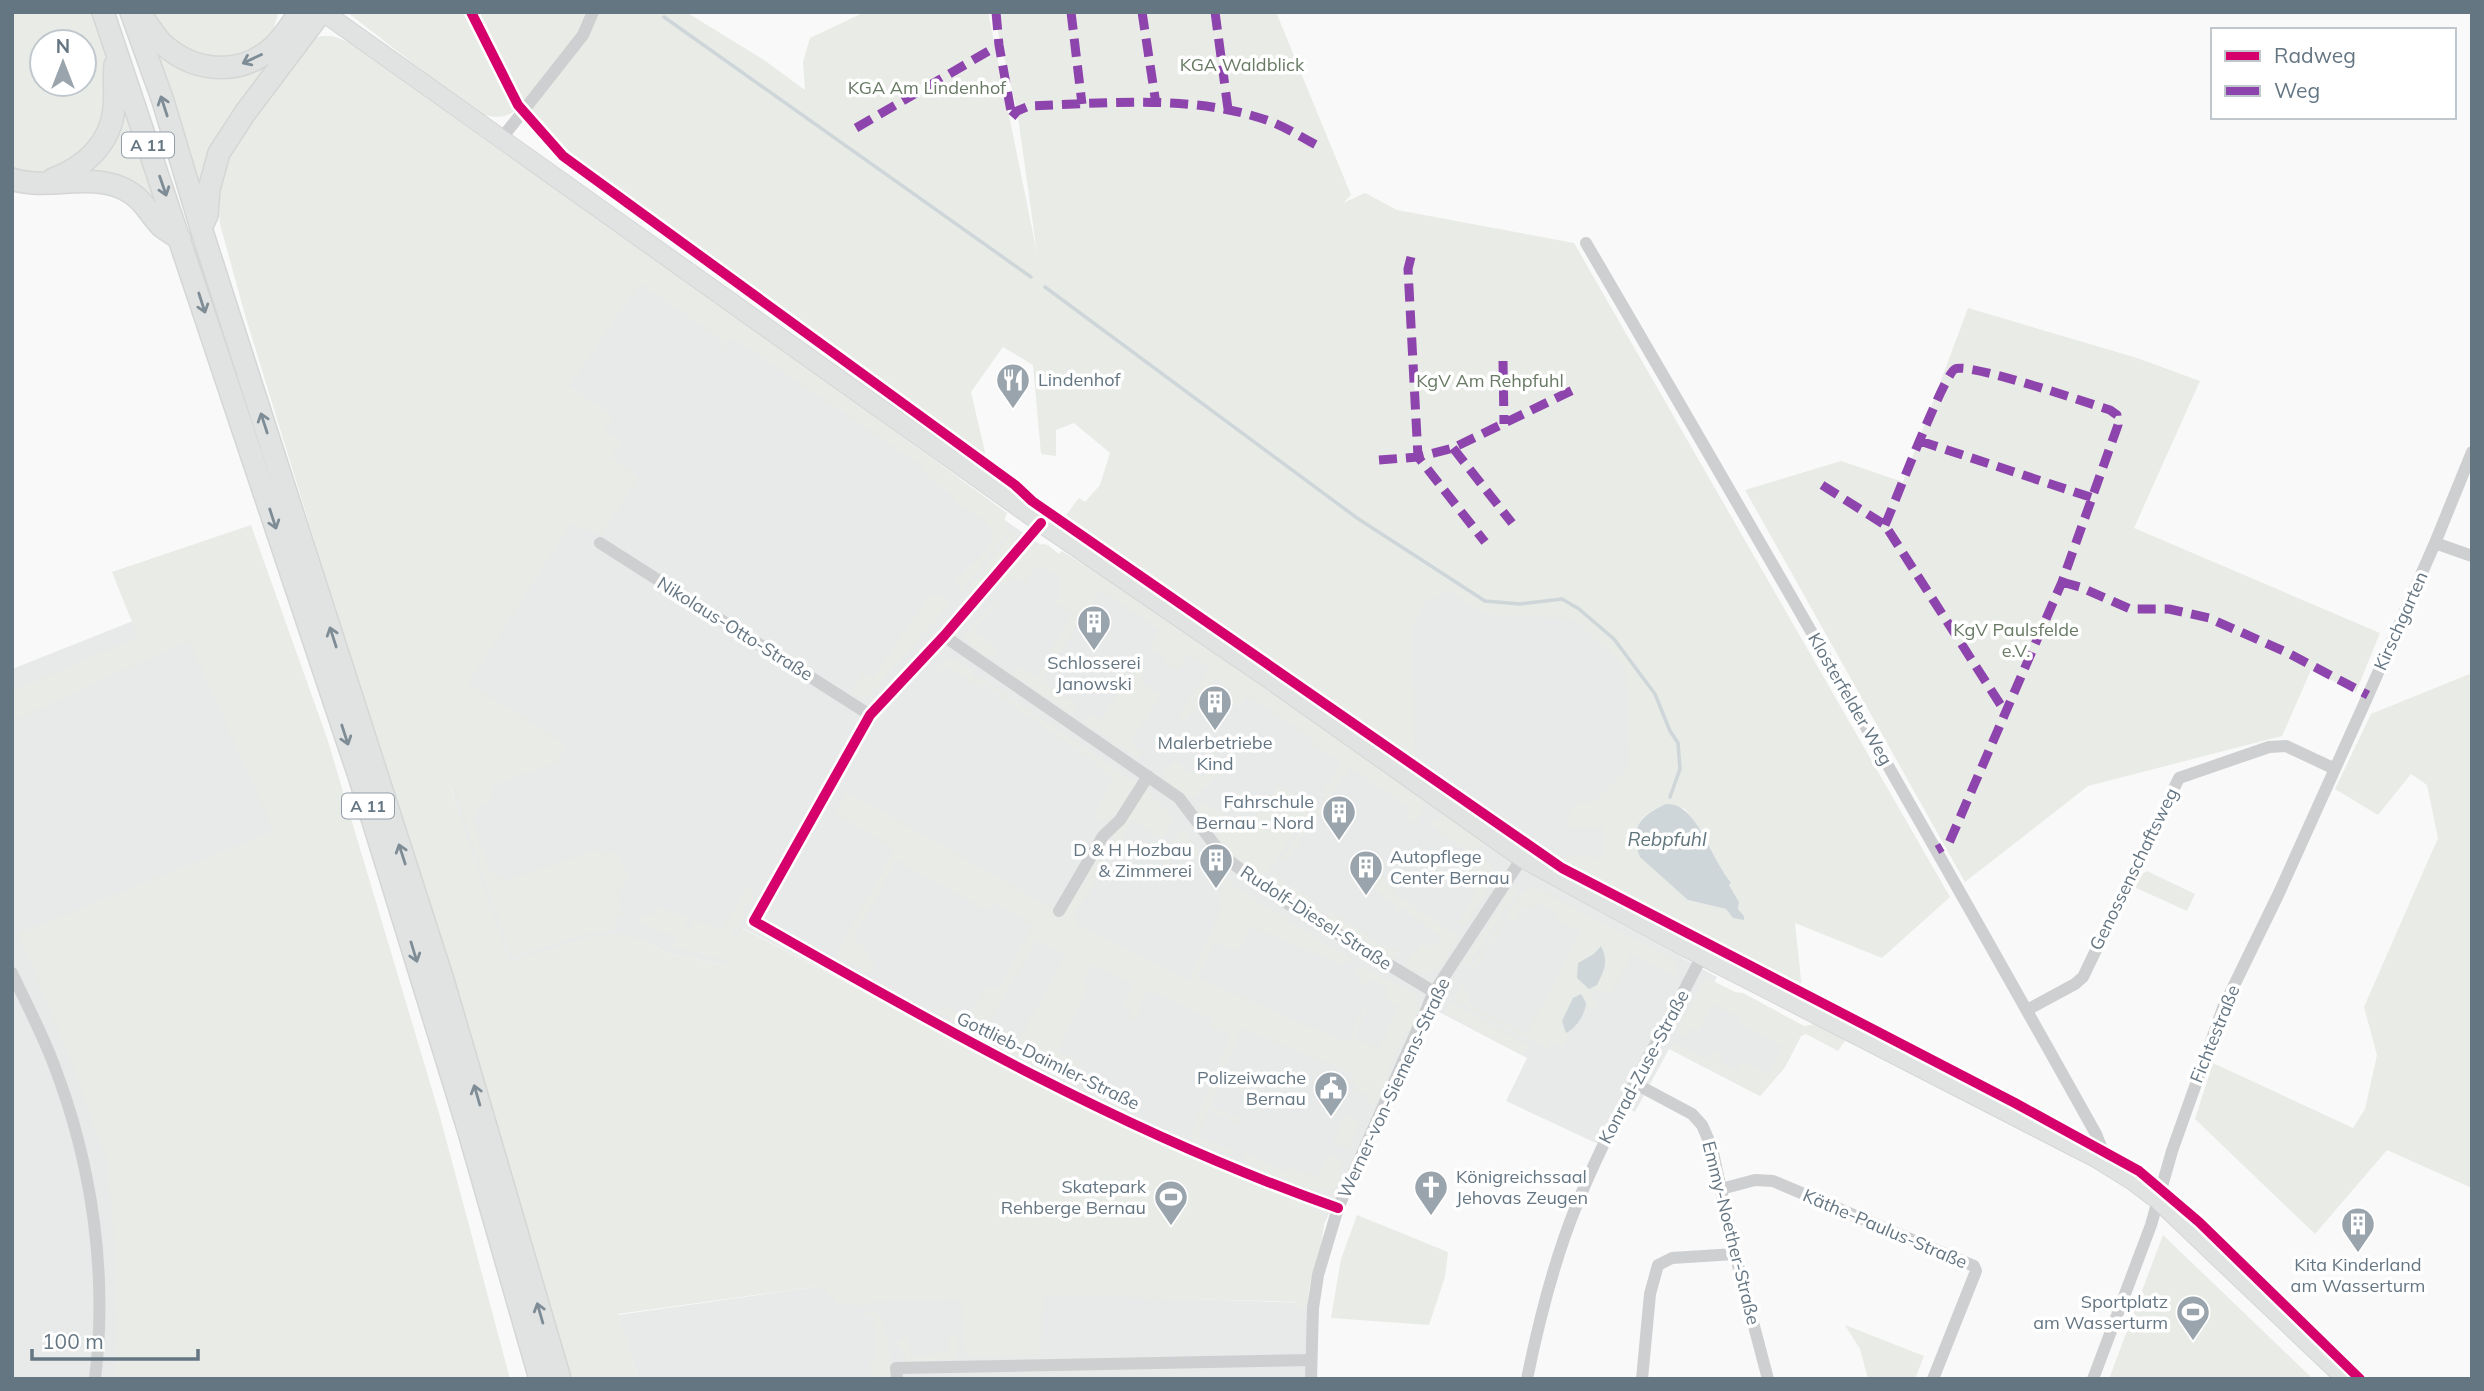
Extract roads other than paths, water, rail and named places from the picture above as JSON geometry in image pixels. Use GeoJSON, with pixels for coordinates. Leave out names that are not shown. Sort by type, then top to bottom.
{"type":"FeatureCollection","features":[{"type":"Feature","properties":{"kind":"highway","name":"A 11"},"geometry":{"type":"LineString","coordinates":[[103,12],[388,869],[468,1129],[540,1379]]}},
{"type":"Feature","properties":{"kind":"highway","name":"A 11"},"geometry":{"type":"LineString","coordinates":[[131,12],[163,101],[201,228],[443,980],[560,1379]]}},
{"type":"Feature","properties":{"kind":"highway"},"geometry":{"type":"LineString","coordinates":[[138,12],[162,44],[184,60],[205,67],[226,68],[262,56],[278,42],[300,12]]}},
{"type":"Feature","properties":{"kind":"highway"},"geometry":{"type":"LineString","coordinates":[[278,42],[285,12]]}},
{"type":"Feature","properties":{"kind":"highway"},"geometry":{"type":"LineString","coordinates":[[201,228],[207,215],[209,189],[219,153],[245,113],[322,12]]}},
{"type":"Feature","properties":{"kind":"highway"},"geometry":{"type":"LineString","coordinates":[[41,183],[66,174],[80,165],[96,152],[104,140],[114,111],[113,75],[117,52]]}},
{"type":"Feature","properties":{"kind":"highway"},"geometry":{"type":"LineString","coordinates":[[12,179],[41,183],[93,182],[123,189],[140,199],[162,227],[180,239]]}},
{"type":"Feature","properties":{"kind":"main road"},"geometry":{"type":"LineString","coordinates":[[322,12],[1041,523],[1258,671],[1522,858],[1702,956],[2096,1158],[2133,1181],[2158,1200],[2346,1379]]}},
{"type":"Feature","properties":{"kind":"street"},"geometry":{"type":"LineString","coordinates":[[502,138],[583,35],[593,12]]}},
{"type":"Feature","properties":{"kind":"street","name":"Klosterfelder Weg"},"geometry":{"type":"LineString","coordinates":[[1586,243],[2027,1010],[2096,1134],[2102,1149],[2096,1158]]}},
{"type":"Feature","properties":{"kind":"street","name":"Kirschgarten"},"geometry":{"type":"LineString","coordinates":[[2365,700],[2472,452]]}},
{"type":"Feature","properties":{"kind":"street"},"geometry":{"type":"LineString","coordinates":[[870,715],[944,636],[1041,523]]}},
{"type":"Feature","properties":{"kind":"street","name":"Nikolaus-Otto-Straße"},"geometry":{"type":"LineString","coordinates":[[600,543],[870,715]]}},
{"type":"Feature","properties":{"kind":"street"},"geometry":{"type":"LineString","coordinates":[[2435,543],[2472,556]]}},
{"type":"Feature","properties":{"kind":"street","name":"Rudolf-Diesel-Straße"},"geometry":{"type":"LineString","coordinates":[[944,636],[1179,798],[1230,863],[1317,923],[1434,992]]}},
{"type":"Feature","properties":{"kind":"street","name":"Fichtestraße"},"geometry":{"type":"LineString","coordinates":[[2093,1379],[2151,1225],[2172,1151],[2223,1008],[2365,700]]}},
{"type":"Feature","properties":{"kind":"street","name":"Gottlieb-Daimler-Straße"},"geometry":{"type":"LineString","coordinates":[[870,715],[754,921],[903,1007],[1085,1102],[1297,1194],[1338,1208]]}},
{"type":"Feature","properties":{"kind":"street","name":"Genossenschaftsweg"},"geometry":{"type":"LineString","coordinates":[[2027,1010],[2083,977],[2179,778],[2281,745],[2335,769]]}},
{"type":"Feature","properties":{"kind":"street"},"geometry":{"type":"LineString","coordinates":[[1059,911],[1103,836],[1120,820],[1148,776]]}},
{"type":"Feature","properties":{"kind":"street","name":"Werner-von-Siemens-Straße"},"geometry":{"type":"LineString","coordinates":[[1311,1379],[1313,1308],[1318,1275],[1338,1208],[1360,1164],[1434,992],[1522,858]]}},
{"type":"Feature","properties":{"kind":"street","name":"Konrad-Zuse-Straße"},"geometry":{"type":"LineString","coordinates":[[1527,1379],[1541,1316],[1567,1230],[1597,1158],[1702,956]]}},
{"type":"Feature","properties":{"kind":"street"},"geometry":{"type":"LineString","coordinates":[[12,973],[55,1068],[75,1126],[91,1199],[99,1282],[95,1379]]}},
{"type":"Feature","properties":{"kind":"street","name":"Emmy-Noether-Straße"},"geometry":{"type":"LineString","coordinates":[[1634,1083],[1692,1114],[1702,1125],[1712,1148],[1735,1254],[1768,1379]]}},
{"type":"Feature","properties":{"kind":"street","name":"Käthe-Paulus-Straße"},"geometry":{"type":"LineString","coordinates":[[1721,1189],[1755,1180],[1773,1181],[1974,1266],[1976,1271],[1934,1379]]}},
{"type":"Feature","properties":{"kind":"street"},"geometry":{"type":"LineString","coordinates":[[1642,1379],[1650,1294],[1658,1265],[1672,1258],[1735,1254]]}},
{"type":"Feature","properties":{"kind":"street"},"geometry":{"type":"LineString","coordinates":[[896,1373],[1311,1360]]}},
{"type":"Feature","properties":{"kind":"water","name":"Rebpfuhl"},"geometry":{"type":"Polygon","coordinates":[[[1666,804],[1687,812],[1695,823],[1731,882],[1729,885],[1739,902],[1738,909],[1744,920],[1733,918],[1726,909],[1688,900],[1640,857],[1636,838],[1639,824],[1649,813],[1666,804]]]}},
{"type":"Feature","properties":{"kind":"water"},"geometry":{"type":"Polygon","coordinates":[[[1601,946],[1605,957],[1603,970],[1597,985],[1589,989],[1577,978],[1578,963],[1594,954],[1601,946]]]}},
{"type":"Feature","properties":{"kind":"water"},"geometry":{"type":"Polygon","coordinates":[[[1581,994],[1586,1003],[1584,1012],[1566,1033],[1562,1021],[1573,998],[1581,994]]]}},
{"type":"Feature","properties":{"kind":"waterway"},"geometry":{"type":"LineString","coordinates":[[664,17],[1031,277]]}},
{"type":"Feature","properties":{"kind":"waterway"},"geometry":{"type":"LineString","coordinates":[[1045,287],[1357,518],[1485,601],[1520,604],[1562,599],[1579,609],[1614,639],[1655,694],[1670,731],[1678,743],[1680,769],[1670,797]]}},
{"type":"Feature","properties":{"kind":"place","name":"Lindenhof"},"geometry":{"type":"Point","coordinates":[1013,410]}},
{"type":"Feature","properties":{"kind":"place","name":"Schlosserei Janowski"},"geometry":{"type":"Point","coordinates":[1094,652]}},
{"type":"Feature","properties":{"kind":"place","name":"Malerbetriebe Kind"},"geometry":{"type":"Point","coordinates":[1215,732]}},
{"type":"Feature","properties":{"kind":"place","name":"Fahrschule Bernau - Nord"},"geometry":{"type":"Point","coordinates":[1339,842]}},
{"type":"Feature","properties":{"kind":"place","name":"D & H Hozbau & Zimmerei"},"geometry":{"type":"Point","coordinates":[1216,890]}},
{"type":"Feature","properties":{"kind":"place","name":"Autopflege Center Bernau"},"geometry":{"type":"Point","coordinates":[1366,897]}},
{"type":"Feature","properties":{"kind":"place","name":"Polizeiwache Bernau"},"geometry":{"type":"Point","coordinates":[1331,1118]}},
{"type":"Feature","properties":{"kind":"place","name":"Königreichssaal Jehovas Zeugen"},"geometry":{"type":"Point","coordinates":[1431,1217]}},
{"type":"Feature","properties":{"kind":"place","name":"Skatepark Rehberge Bernau"},"geometry":{"type":"Point","coordinates":[1171,1227]}},
{"type":"Feature","properties":{"kind":"place","name":"Kita Kinderland am Wasserturm"},"geometry":{"type":"Point","coordinates":[2358,1254]}},
{"type":"Feature","properties":{"kind":"place","name":"Sportplatz am Wasserturm"},"geometry":{"type":"Point","coordinates":[2193,1342]}},
{"type":"Feature","properties":{"kind":"park label","name":"KGA Waldblick"},"geometry":{"type":"Point","coordinates":[1242,65]}},
{"type":"Feature","properties":{"kind":"park label","name":"KGA Am Lindenhof"},"geometry":{"type":"Point","coordinates":[927,88]}},
{"type":"Feature","properties":{"kind":"park label","name":"KgV Am Rehpfuhl"},"geometry":{"type":"Point","coordinates":[1490,381]}},
{"type":"Feature","properties":{"kind":"park label","name":"KgV Paulsfelde e.V."},"geometry":{"type":"Point","coordinates":[2016,640]}}]}
